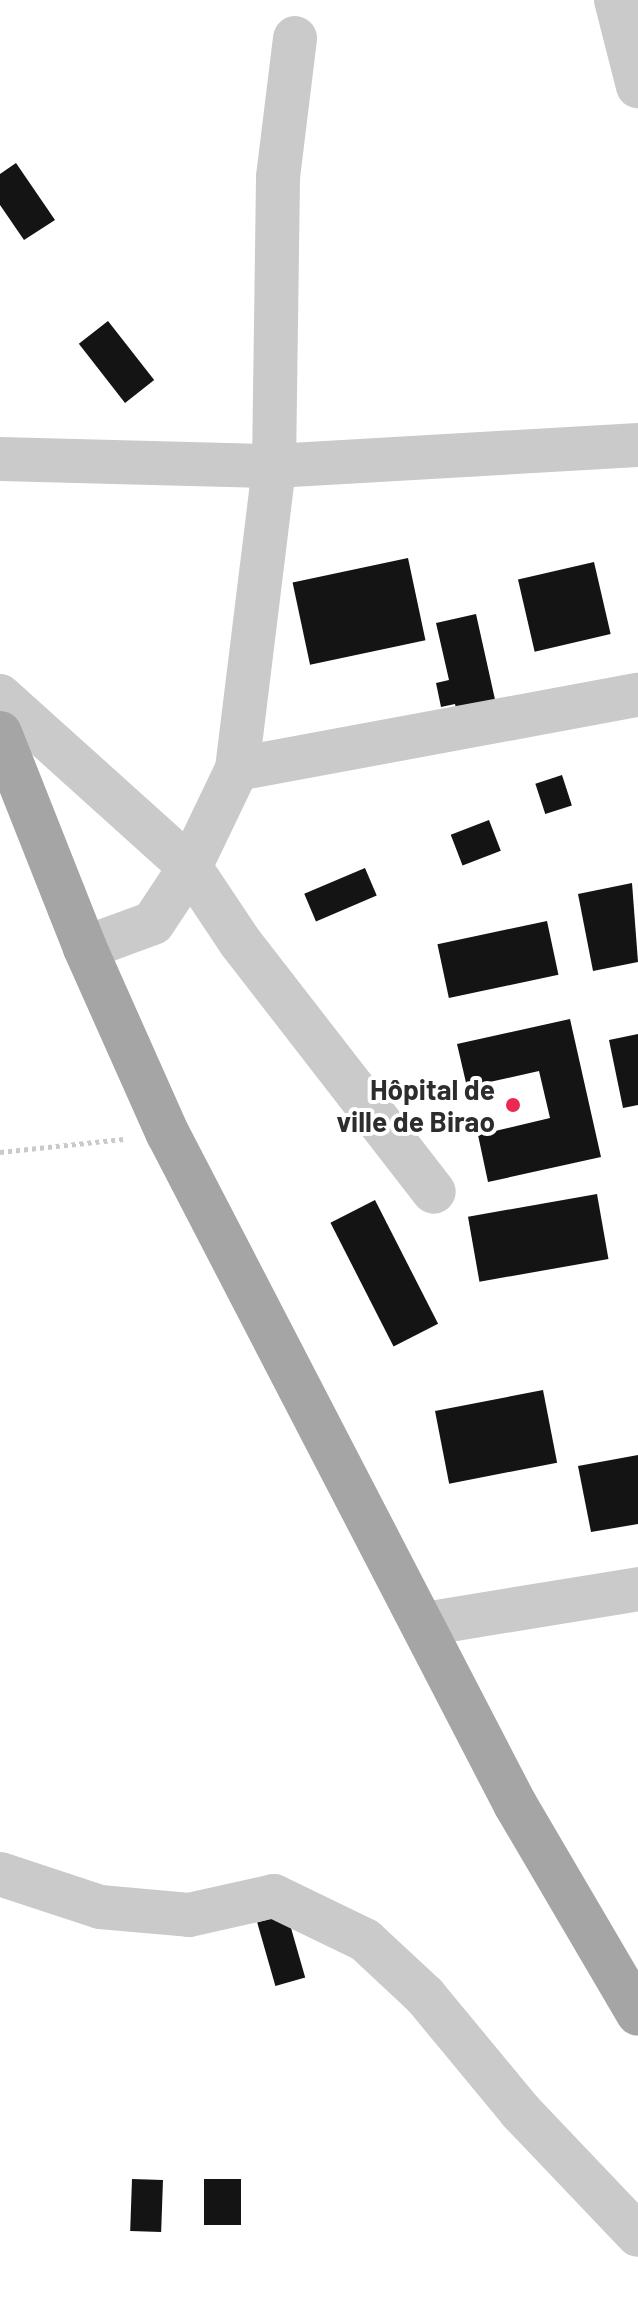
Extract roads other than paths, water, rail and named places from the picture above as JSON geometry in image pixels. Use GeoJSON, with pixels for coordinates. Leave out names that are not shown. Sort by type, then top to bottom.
{"type":"FeatureCollection","features":[{"type":"Feature","properties":{"kind":"main road"},"geometry":{"type":"LineString","coordinates":[[0,733],[85,948],[168,1134],[425,1624],[515,1804],[638,2014]]}},
{"type":"Feature","properties":{"kind":"street"},"geometry":{"type":"LineString","coordinates":[[616,0],[638,86]]}},
{"type":"Feature","properties":{"kind":"street"},"geometry":{"type":"LineString","coordinates":[[85,948],[153,923],[190,867],[237,769],[274,466],[278,177],[295,38]]}},
{"type":"Feature","properties":{"kind":"street"},"geometry":{"type":"LineString","coordinates":[[0,459],[274,466],[638,445]]}},
{"type":"Feature","properties":{"kind":"street"},"geometry":{"type":"LineString","coordinates":[[237,769],[638,695]]}},
{"type":"Feature","properties":{"kind":"street"},"geometry":{"type":"LineString","coordinates":[[0,696],[190,867],[240,942],[434,1192]]}},
{"type":"Feature","properties":{"kind":"street"},"geometry":{"type":"LineString","coordinates":[[425,1624],[638,1589]]}},
{"type":"Feature","properties":{"kind":"street"},"geometry":{"type":"LineString","coordinates":[[0,1874],[100,1907],[189,1915],[274,1896],[365,1940],[425,1996],[520,2111],[638,2235]]}},
{"type":"Feature","properties":{"kind":"place","name":"Hôpital de ville de Birao"},"geometry":{"type":"Point","coordinates":[513,1105]}}]}
